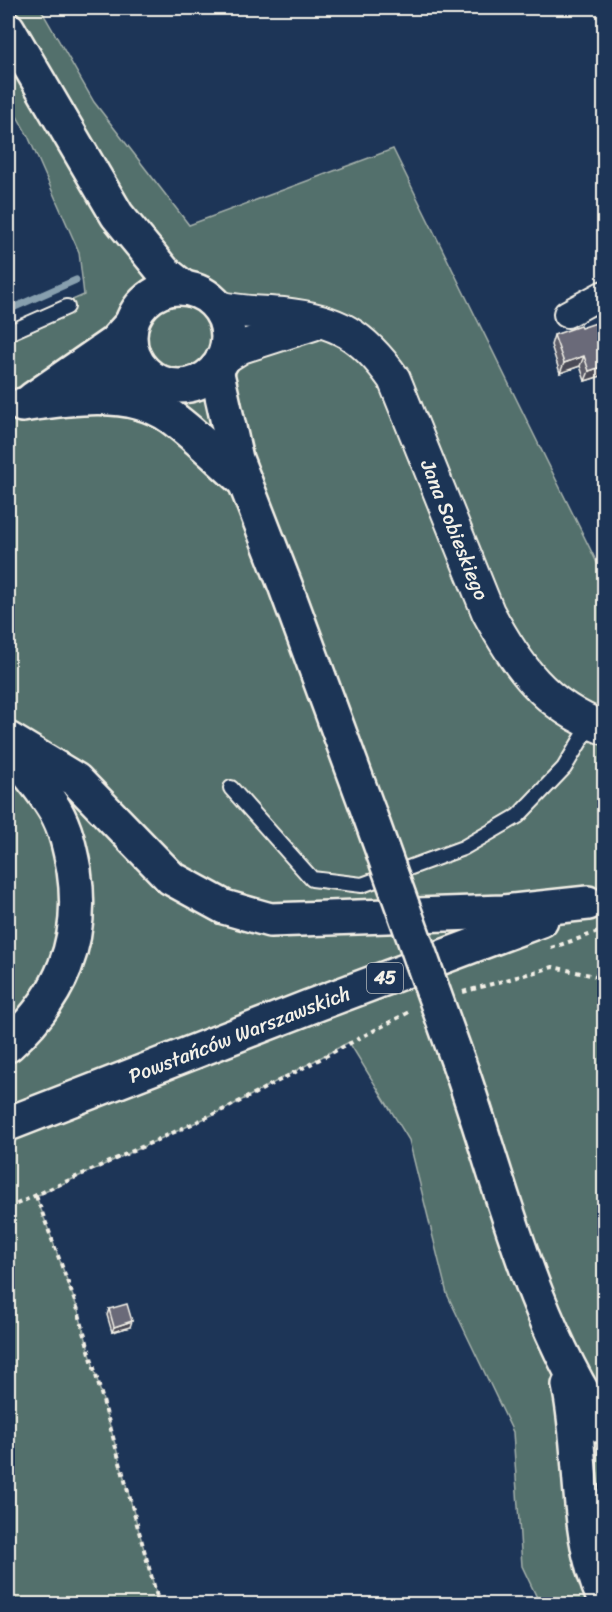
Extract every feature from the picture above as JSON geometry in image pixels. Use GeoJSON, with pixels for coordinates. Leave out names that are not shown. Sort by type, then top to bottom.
{"type":"FeatureCollection","features":[{"type":"Feature","properties":{"kind":"main road"},"geometry":{"type":"LineString","coordinates":[[8,29],[117,216],[164,272],[184,288]]}},
{"type":"Feature","properties":{"kind":"main road"},"geometry":{"type":"LineString","coordinates":[[117,216],[141,291],[130,347],[136,362],[147,375],[162,383],[179,386],[195,383],[219,364]]}},
{"type":"Feature","properties":{"kind":"main road"},"geometry":{"type":"LineString","coordinates":[[15,411],[52,388],[114,343],[137,314],[161,291],[184,288],[199,291],[218,308],[226,323],[228,335],[219,364],[240,470],[369,813],[462,1072],[528,1271],[562,1353],[602,1428]]}},
{"type":"Feature","properties":{"kind":"main road"},"geometry":{"type":"LineString","coordinates":[[52,388],[126,373],[147,375]]}},
{"type":"Feature","properties":{"kind":"main road"},"geometry":{"type":"LineString","coordinates":[[179,386],[192,398],[240,470]]}},
{"type":"Feature","properties":{"kind":"main road"},"geometry":{"type":"LineString","coordinates":[[15,411],[65,398],[111,399],[148,406],[171,417],[240,470]]}},
{"type":"Feature","properties":{"kind":"main road"},"geometry":{"type":"LineString","coordinates":[[8,739],[76,780],[171,878],[224,907],[270,921],[504,912],[596,900]]}},
{"type":"Feature","properties":{"kind":"main road"},"geometry":{"type":"LineString","coordinates":[[8,748],[56,811],[70,844],[79,901],[74,941],[60,980],[37,1017],[8,1045]]}},
{"type":"Feature","properties":{"kind":"main road","name":"Powstańców Warszawskich"},"geometry":{"type":"LineString","coordinates":[[8,1124],[309,1007],[596,900]]}},
{"type":"Feature","properties":{"kind":"main road"},"geometry":{"type":"LineString","coordinates":[[562,1353],[577,1424],[582,1519],[589,1560],[604,1599]]}},
{"type":"Feature","properties":{"kind":"street"},"geometry":{"type":"LineString","coordinates":[[567,314],[604,294]]}},
{"type":"Feature","properties":{"kind":"street","name":"Jana Sobieskiego"},"geometry":{"type":"LineString","coordinates":[[218,308],[235,312],[284,315],[320,322],[351,333],[375,351],[394,379],[488,612],[502,638],[539,689],[578,718],[598,726]]}},
{"type":"Feature","properties":{"kind":"street"},"geometry":{"type":"LineString","coordinates":[[219,364],[241,347],[320,322]]}},
{"type":"Feature","properties":{"kind":"lane"},"geometry":{"type":"LineString","coordinates":[[8,333],[67,307]]}},
{"type":"Feature","properties":{"kind":"lane"},"geometry":{"type":"LineString","coordinates":[[231,788],[312,879],[362,885],[463,848],[518,816],[564,768],[598,726]]}},
{"type":"Feature","properties":{"kind":"path"},"geometry":{"type":"LineString","coordinates":[[459,993],[553,968],[604,978]]}},
{"type":"Feature","properties":{"kind":"path"},"geometry":{"type":"LineString","coordinates":[[8,1208],[227,1108],[399,1015],[419,1008]]}},
{"type":"Feature","properties":{"kind":"path"},"geometry":{"type":"LineString","coordinates":[[36,1196],[78,1310],[159,1605]]}},
{"type":"Feature","properties":{"kind":"green space"},"geometry":{"type":"Polygon","coordinates":[[[8,8],[40,8],[94,102],[189,225],[393,149],[604,577],[604,1604],[540,1604],[522,1566],[513,1432],[447,1294],[409,1140],[349,1042],[227,1108],[36,1196],[78,1310],[159,1604],[8,1604],[8,328],[84,295],[79,252],[28,136],[8,100],[8,8]]]}},
{"type":"Feature","properties":{"kind":"building"},"geometry":{"type":"Polygon","coordinates":[[[599,322],[604,337],[604,366],[589,371],[584,356],[564,363],[554,335],[599,322]]]}},
{"type":"Feature","properties":{"kind":"building"},"geometry":{"type":"Polygon","coordinates":[[[127,1304],[132,1321],[114,1327],[109,1309],[127,1304]]]}},
{"type":"Feature","properties":{"kind":"waterway"},"geometry":{"type":"LineString","coordinates":[[8,310],[76,280]]}}]}
